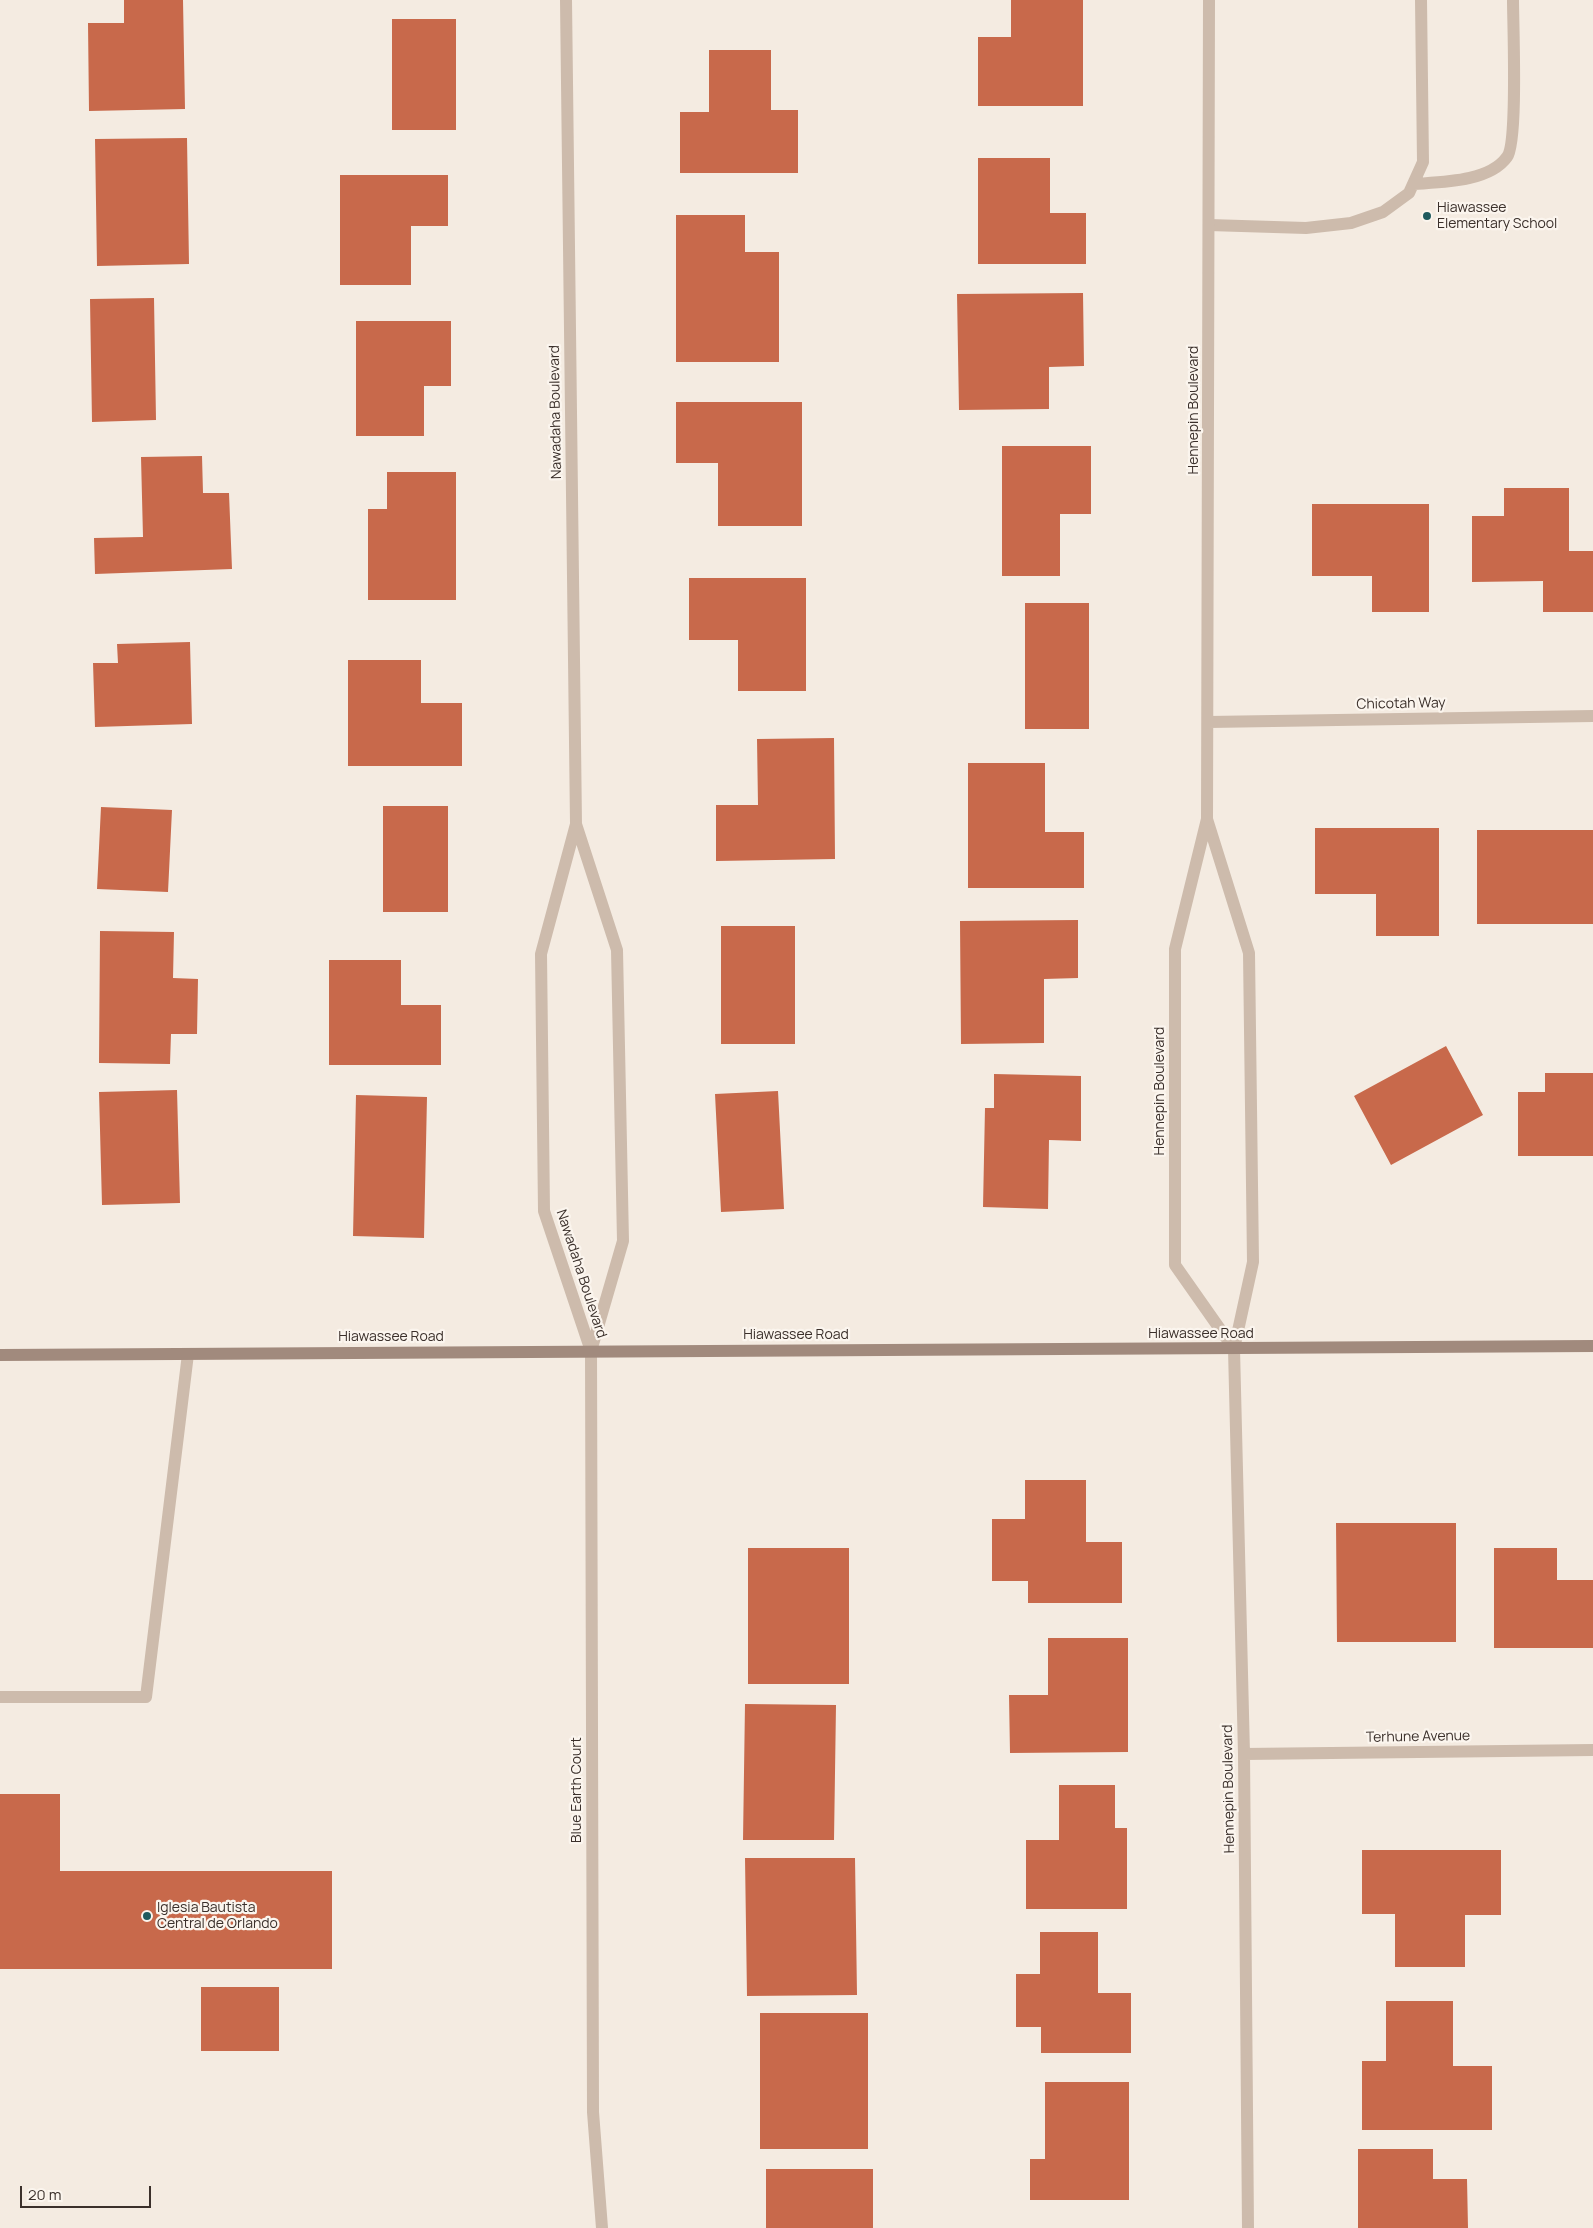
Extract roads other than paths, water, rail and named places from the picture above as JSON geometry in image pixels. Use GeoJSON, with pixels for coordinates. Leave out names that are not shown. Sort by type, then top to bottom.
{"type":"FeatureCollection","features":[{"type":"Feature","properties":{"kind":"main road","name":"Hiawassee Road"},"geometry":{"type":"LineString","coordinates":[[0,1355],[1593,1346]]}},
{"type":"Feature","properties":{"kind":"street","name":"Nawadaha Boulevard"},"geometry":{"type":"LineString","coordinates":[[566,0],[576,824],[541,954],[544,1211],[591,1351]]}},
{"type":"Feature","properties":{"kind":"street","name":"Hennepin Boulevard"},"geometry":{"type":"LineString","coordinates":[[1209,0],[1209,722],[1207,819],[1176,948],[1176,1265],[1234,1349]]}},
{"type":"Feature","properties":{"kind":"street"},"geometry":{"type":"LineString","coordinates":[[1209,225],[1306,228],[1351,224],[1383,212],[1409,193],[1423,162],[1421,0]]}},
{"type":"Feature","properties":{"kind":"street"},"geometry":{"type":"LineString","coordinates":[[1414,184],[1466,179],[1492,170],[1508,156],[1513,133],[1513,0]]}},
{"type":"Feature","properties":{"kind":"street","name":"Chicotah Way"},"geometry":{"type":"LineString","coordinates":[[1209,722],[1593,716]]}},
{"type":"Feature","properties":{"kind":"street","name":"Hennepin Boulevard"},"geometry":{"type":"LineString","coordinates":[[1207,819],[1249,953],[1253,1262],[1234,1349],[1244,1754],[1248,2228]]}},
{"type":"Feature","properties":{"kind":"street","name":"Nawadaha Boulevard"},"geometry":{"type":"LineString","coordinates":[[576,824],[617,950],[623,1241],[591,1351]]}},
{"type":"Feature","properties":{"kind":"street","name":"Blue Earth Court"},"geometry":{"type":"LineString","coordinates":[[591,1351],[593,2102],[602,2228]]}},
{"type":"Feature","properties":{"kind":"street"},"geometry":{"type":"LineString","coordinates":[[0,1696],[146,1696],[188,1354]]}},
{"type":"Feature","properties":{"kind":"street","name":"Terhune Avenue"},"geometry":{"type":"LineString","coordinates":[[1244,1754],[1593,1750]]}},
{"type":"Feature","properties":{"kind":"place","name":"Hiawassee Elementary School"},"geometry":{"type":"Point","coordinates":[1427,216]}},
{"type":"Feature","properties":{"kind":"place","name":"Iglesia Bautista Central de Orlando"},"geometry":{"type":"Point","coordinates":[147,1916]}}]}
